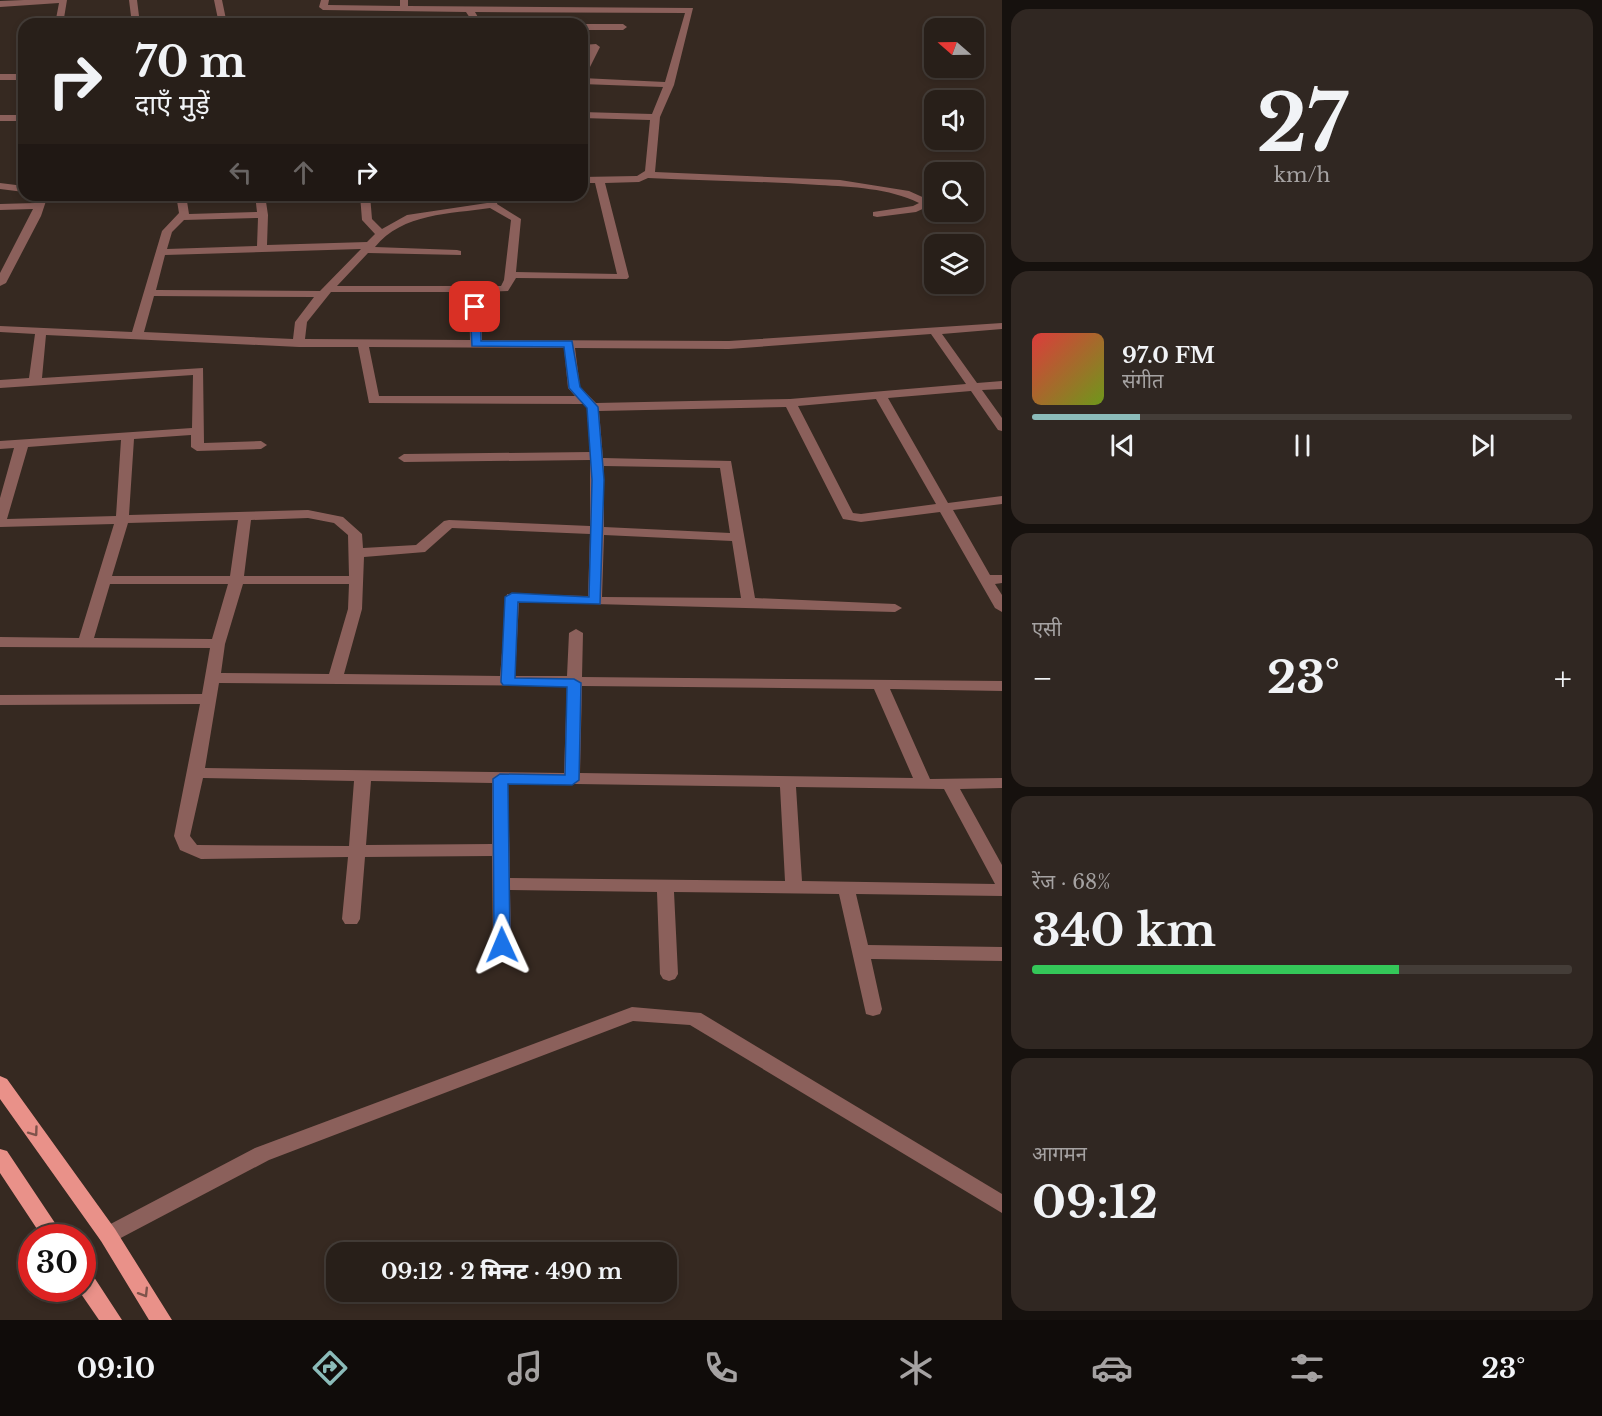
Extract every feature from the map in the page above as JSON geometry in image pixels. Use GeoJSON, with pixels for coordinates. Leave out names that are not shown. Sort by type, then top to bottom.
{"type":"FeatureCollection","features":[{"type":"Feature","properties":{"kind":"main road"},"geometry":{"type":"LineString","coordinates":[[0,1084],[108,1235],[162,1320]]}},
{"type":"Feature","properties":{"kind":"main road"},"geometry":{"type":"LineString","coordinates":[[0,1158],[45,1224]]}},
{"type":"Feature","properties":{"kind":"main road"},"geometry":{"type":"LineString","coordinates":[[96,1298],[111,1320]]}},
{"type":"Feature","properties":{"kind":"street"},"geometry":{"type":"LineString","coordinates":[[0,4],[63,0],[60,18]]}},
{"type":"Feature","properties":{"kind":"street"},"geometry":{"type":"LineString","coordinates":[[133,0],[135,18]]}},
{"type":"Feature","properties":{"kind":"street"},"geometry":{"type":"LineString","coordinates":[[218,0],[222,18]]}},
{"type":"Feature","properties":{"kind":"street"},"geometry":{"type":"LineString","coordinates":[[325,0],[323,7],[404,4],[469,9],[690,5],[669,85],[655,117],[648,175]]}},
{"type":"Feature","properties":{"kind":"street"},"geometry":{"type":"LineString","coordinates":[[469,9],[474,18]]}},
{"type":"Feature","properties":{"kind":"street"},"geometry":{"type":"LineString","coordinates":[[588,27],[623,27]]}},
{"type":"Feature","properties":{"kind":"street"},"geometry":{"type":"LineString","coordinates":[[588,62],[599,42],[598,27]]}},
{"type":"Feature","properties":{"kind":"street"},"geometry":{"type":"LineString","coordinates":[[588,48],[596,47]]}},
{"type":"Feature","properties":{"kind":"street"},"geometry":{"type":"LineString","coordinates":[[0,77],[18,77]]}},
{"type":"Feature","properties":{"kind":"street"},"geometry":{"type":"LineString","coordinates":[[588,81],[669,85]]}},
{"type":"Feature","properties":{"kind":"street"},"geometry":{"type":"LineString","coordinates":[[588,115],[655,117]]}},
{"type":"Feature","properties":{"kind":"street"},"geometry":{"type":"LineString","coordinates":[[0,118],[18,118]]}},
{"type":"Feature","properties":{"kind":"street"},"geometry":{"type":"LineString","coordinates":[[588,180],[639,179],[648,175],[860,184],[900,190],[920,196],[925,202],[916,209],[877,214]]}},
{"type":"Feature","properties":{"kind":"street"},"geometry":{"type":"LineString","coordinates":[[511,275],[623,277],[599,179]]}},
{"type":"Feature","properties":{"kind":"street"},"geometry":{"type":"LineString","coordinates":[[0,186],[18,188]]}},
{"type":"Feature","properties":{"kind":"street"},"geometry":{"type":"LineString","coordinates":[[0,207],[36,201]]}},
{"type":"Feature","properties":{"kind":"street"},"geometry":{"type":"LineString","coordinates":[[0,283],[42,201]]}},
{"type":"Feature","properties":{"kind":"street"},"geometry":{"type":"LineString","coordinates":[[137,335],[151,293],[167,231],[184,214],[182,201]]}},
{"type":"Feature","properties":{"kind":"street"},"geometry":{"type":"LineString","coordinates":[[261,201],[262,248]]}},
{"type":"Feature","properties":{"kind":"street"},"geometry":{"type":"LineString","coordinates":[[365,201],[367,220],[381,234]]}},
{"type":"Feature","properties":{"kind":"street"},"geometry":{"type":"LineString","coordinates":[[299,343],[301,322],[325,292],[381,234],[411,217],[488,201]]}},
{"type":"Feature","properties":{"kind":"street"},"geometry":{"type":"LineString","coordinates":[[151,293],[504,289],[511,275],[516,219],[494,201]]}},
{"type":"Feature","properties":{"kind":"street"},"geometry":{"type":"LineString","coordinates":[[181,217],[263,215]]}},
{"type":"Feature","properties":{"kind":"street"},"geometry":{"type":"LineString","coordinates":[[162,252],[262,248],[368,248],[457,253]]}},
{"type":"Feature","properties":{"kind":"street"},"geometry":{"type":"LineString","coordinates":[[0,253],[16,252]]}},
{"type":"Feature","properties":{"kind":"street"},"geometry":{"type":"LineString","coordinates":[[475,289],[476,344]]}},
{"type":"Feature","properties":{"kind":"street"},"geometry":{"type":"LineString","coordinates":[[0,329],[299,343],[729,345],[1002,326]]}},
{"type":"Feature","properties":{"kind":"street"},"geometry":{"type":"LineString","coordinates":[[34,382],[41,331]]}},
{"type":"Feature","properties":{"kind":"street"},"geometry":{"type":"LineString","coordinates":[[935,332],[1002,427]]}},
{"type":"Feature","properties":{"kind":"street"},"geometry":{"type":"LineString","coordinates":[[363,344],[373,400],[790,403],[1002,385]]}},
{"type":"Feature","properties":{"kind":"street"},"geometry":{"type":"LineString","coordinates":[[569,344],[574,388],[589,403],[596,459],[595,601]]}},
{"type":"Feature","properties":{"kind":"street"},"geometry":{"type":"LineString","coordinates":[[0,384],[199,371],[197,447],[261,445]]}},
{"type":"Feature","properties":{"kind":"street"},"geometry":{"type":"LineString","coordinates":[[880,395],[1002,608]]}},
{"type":"Feature","properties":{"kind":"street"},"geometry":{"type":"LineString","coordinates":[[790,403],[848,516],[861,518],[1002,500]]}},
{"type":"Feature","properties":{"kind":"street"},"geometry":{"type":"LineString","coordinates":[[0,445],[198,431]]}},
{"type":"Feature","properties":{"kind":"street"},"geometry":{"type":"LineString","coordinates":[[85,643],[122,520],[128,436]]}},
{"type":"Feature","properties":{"kind":"street"},"geometry":{"type":"LineString","coordinates":[[22,444],[0,522],[308,514],[338,520],[355,534],[357,554],[355,609],[335,680]]}},
{"type":"Feature","properties":{"kind":"street"},"geometry":{"type":"LineString","coordinates":[[404,459],[596,459],[726,464],[749,602]]}},
{"type":"Feature","properties":{"kind":"street"},"geometry":{"type":"LineString","coordinates":[[245,516],[234,596],[218,644],[196,773],[182,836],[184,845],[190,850],[201,853],[501,850]]}},
{"type":"Feature","properties":{"kind":"street"},"geometry":{"type":"LineString","coordinates":[[357,554],[420,549],[449,524],[738,537]]}},
{"type":"Feature","properties":{"kind":"street"},"geometry":{"type":"LineString","coordinates":[[986,580],[1002,579]]}},
{"type":"Feature","properties":{"kind":"street"},"geometry":{"type":"LineString","coordinates":[[104,580],[356,580]]}},
{"type":"Feature","properties":{"kind":"street"},"geometry":{"type":"LineString","coordinates":[[507,682],[512,597],[595,601],[749,602],[895,608]]}},
{"type":"Feature","properties":{"kind":"street"},"geometry":{"type":"LineString","coordinates":[[572,780],[576,633]]}},
{"type":"Feature","properties":{"kind":"street"},"geometry":{"type":"LineString","coordinates":[[0,642],[218,644]]}},
{"type":"Feature","properties":{"kind":"street"},"geometry":{"type":"LineString","coordinates":[[213,678],[1002,686]]}},
{"type":"Feature","properties":{"kind":"street"},"geometry":{"type":"LineString","coordinates":[[880,684],[924,784]]}},
{"type":"Feature","properties":{"kind":"street"},"geometry":{"type":"LineString","coordinates":[[0,700],[209,699]]}},
{"type":"Feature","properties":{"kind":"street"},"geometry":{"type":"LineString","coordinates":[[196,773],[572,780],[1002,783]]}},
{"type":"Feature","properties":{"kind":"street"},"geometry":{"type":"LineString","coordinates":[[351,919],[363,776]]}},
{"type":"Feature","properties":{"kind":"street"},"geometry":{"type":"LineString","coordinates":[[500,779],[502,945]]}},
{"type":"Feature","properties":{"kind":"street"},"geometry":{"type":"LineString","coordinates":[[788,782],[794,888]]}},
{"type":"Feature","properties":{"kind":"street"},"geometry":{"type":"LineString","coordinates":[[949,783],[1002,881]]}},
{"type":"Feature","properties":{"kind":"street"},"geometry":{"type":"LineString","coordinates":[[501,884],[1002,890]]}},
{"type":"Feature","properties":{"kind":"street"},"geometry":{"type":"LineString","coordinates":[[665,886],[669,974]]}},
{"type":"Feature","properties":{"kind":"street"},"geometry":{"type":"LineString","coordinates":[[846,888],[873,1009]]}},
{"type":"Feature","properties":{"kind":"street"},"geometry":{"type":"LineString","coordinates":[[860,952],[1002,954]]}},
{"type":"Feature","properties":{"kind":"street"},"geometry":{"type":"LineString","coordinates":[[108,1235],[262,1154],[632,1014],[694,1018],[1002,1204]]}},
{"type":"Feature","properties":{"kind":"route"},"geometry":{"type":"LineString","coordinates":[[475,307],[476,344],[569,344],[574,388],[593,407],[598,480],[595,601],[512,597],[507,682],[574,683],[572,780],[500,779],[502,945]]}}]}
